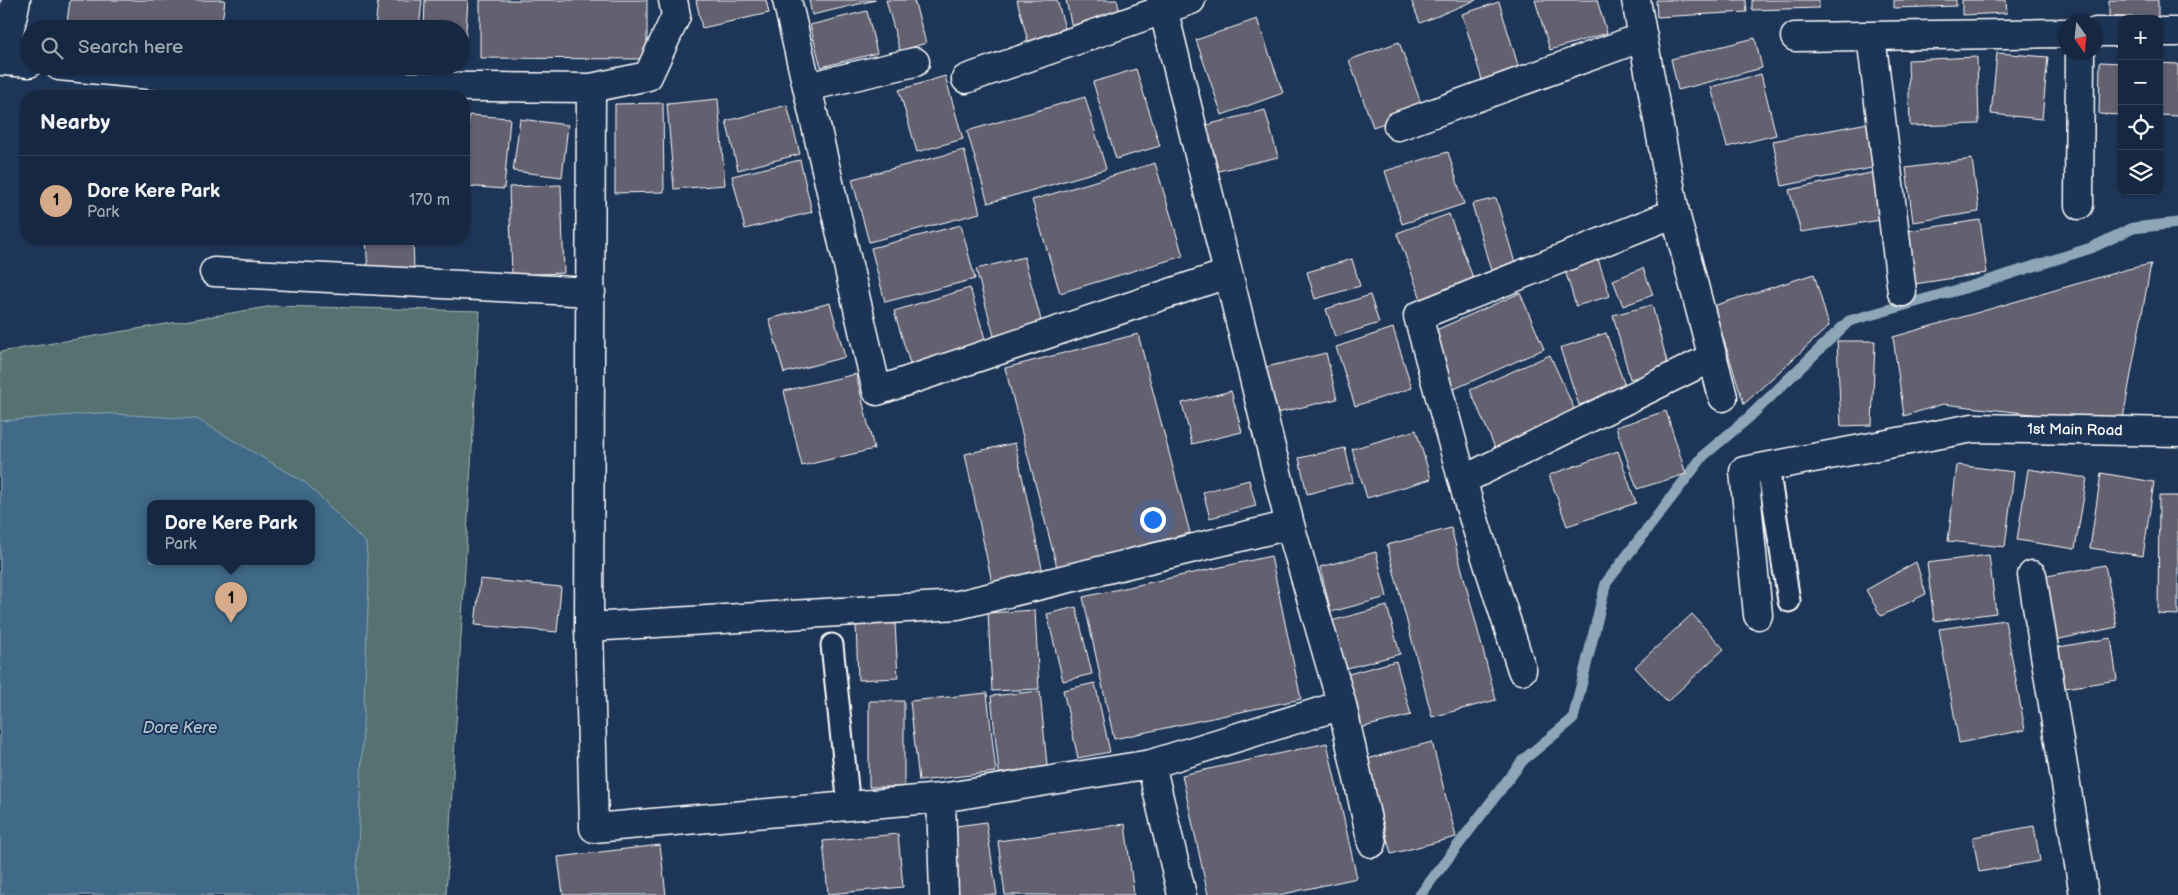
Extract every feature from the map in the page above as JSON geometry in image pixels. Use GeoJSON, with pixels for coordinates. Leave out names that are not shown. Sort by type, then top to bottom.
{"type":"FeatureCollection","features":[{"type":"Feature","properties":{"kind":"street"},"geometry":{"type":"LineString","coordinates":[[11,61],[16,0]]}},
{"type":"Feature","properties":{"kind":"street"},"geometry":{"type":"LineString","coordinates":[[151,75],[254,85],[591,88],[648,76],[676,16],[672,0]]}},
{"type":"Feature","properties":{"kind":"street"},"geometry":{"type":"LineString","coordinates":[[787,0],[877,391],[1227,274]]}},
{"type":"Feature","properties":{"kind":"street"},"geometry":{"type":"LineString","coordinates":[[966,80],[1162,5],[1191,0]]}},
{"type":"Feature","properties":{"kind":"street"},"geometry":{"type":"LineString","coordinates":[[1636,0],[1674,212],[1723,397]]}},
{"type":"Feature","properties":{"kind":"street"},"geometry":{"type":"LineString","coordinates":[[1162,5],[1290,525],[1342,705],[1372,843]]}},
{"type":"Feature","properties":{"kind":"street"},"geometry":{"type":"LineString","coordinates":[[2103,32],[2118,32]]}},
{"type":"Feature","properties":{"kind":"street"},"geometry":{"type":"LineString","coordinates":[[2163,32],[2178,32]]}},
{"type":"Feature","properties":{"kind":"street"},"geometry":{"type":"LineString","coordinates":[[1795,37],[2058,33]]}},
{"type":"Feature","properties":{"kind":"street"},"geometry":{"type":"LineString","coordinates":[[1871,36],[1902,292]]}},
{"type":"Feature","properties":{"kind":"street"},"geometry":{"type":"LineString","coordinates":[[1398,126],[1643,37]]}},
{"type":"Feature","properties":{"kind":"street"},"geometry":{"type":"LineString","coordinates":[[2079,205],[2080,60]]}},
{"type":"Feature","properties":{"kind":"street"},"geometry":{"type":"LineString","coordinates":[[807,88],[915,62]]}},
{"type":"Feature","properties":{"kind":"street"},"geometry":{"type":"LineString","coordinates":[[591,88],[589,626],[594,828],[941,798],[1151,764],[1342,705]]}},
{"type":"Feature","properties":{"kind":"street"},"geometry":{"type":"LineString","coordinates":[[1522,670],[1463,480],[1418,316],[1674,212]]}},
{"type":"Feature","properties":{"kind":"street"},"geometry":{"type":"LineString","coordinates":[[214,272],[591,292]]}},
{"type":"Feature","properties":{"kind":"street"},"geometry":{"type":"LineString","coordinates":[[1463,480],[1713,357]]}},
{"type":"Feature","properties":{"kind":"street","name":"1st Main Road"},"geometry":{"type":"LineString","coordinates":[[1758,615],[1744,471],[1973,428],[2178,432]]}},
{"type":"Feature","properties":{"kind":"street"},"geometry":{"type":"LineString","coordinates":[[589,626],[958,605],[1290,525]]}},
{"type":"Feature","properties":{"kind":"street"},"geometry":{"type":"LineString","coordinates":[[2032,575],[2084,895]]}},
{"type":"Feature","properties":{"kind":"street"},"geometry":{"type":"LineString","coordinates":[[1151,764],[1182,895]]}},
{"type":"Feature","properties":{"kind":"street"},"geometry":{"type":"LineString","coordinates":[[941,798],[944,895]]}},
{"type":"Feature","properties":{"kind":"lane"},"geometry":{"type":"LineString","coordinates":[[1768,467],[1789,601]]}},
{"type":"Feature","properties":{"kind":"lane"},"geometry":{"type":"LineString","coordinates":[[832,645],[849,806]]}},
{"type":"Feature","properties":{"kind":"green space","name":"Dore Kere"},"geometry":{"type":"Polygon","coordinates":[[[273,306],[480,311],[446,895],[0,895],[0,352],[273,306]]]}},
{"type":"Feature","properties":{"kind":"water","name":"Dore Kere"},"geometry":{"type":"Polygon","coordinates":[[[97,413],[197,419],[306,483],[366,543],[369,582],[356,895],[0,895],[0,421],[97,413]]]}},
{"type":"Feature","properties":{"kind":"building"},"geometry":{"type":"Polygon","coordinates":[[[70,0],[225,0],[222,20],[67,20],[70,0]]]}},
{"type":"Feature","properties":{"kind":"building"},"geometry":{"type":"Polygon","coordinates":[[[378,0],[422,0],[420,20],[376,20],[378,0]]]}},
{"type":"Feature","properties":{"kind":"building"},"geometry":{"type":"Polygon","coordinates":[[[425,0],[468,0],[467,20],[424,20],[425,0]]]}},
{"type":"Feature","properties":{"kind":"building"},"geometry":{"type":"Polygon","coordinates":[[[480,0],[647,0],[647,59],[480,58],[480,0]]]}},
{"type":"Feature","properties":{"kind":"building"},"geometry":{"type":"Polygon","coordinates":[[[696,0],[766,0],[769,13],[702,28],[696,0]]]}},
{"type":"Feature","properties":{"kind":"building"},"geometry":{"type":"Polygon","coordinates":[[[809,0],[876,0],[812,15],[809,0]]]}},
{"type":"Feature","properties":{"kind":"building"},"geometry":{"type":"Polygon","coordinates":[[[886,0],[914,0],[926,43],[900,51],[886,0]]]}},
{"type":"Feature","properties":{"kind":"building"},"geometry":{"type":"Polygon","coordinates":[[[1017,0],[1057,0],[1068,39],[1030,49],[1017,0]]]}},
{"type":"Feature","properties":{"kind":"building"},"geometry":{"type":"Polygon","coordinates":[[[1066,0],[1117,0],[1121,18],[1072,28],[1066,0]]]}},
{"type":"Feature","properties":{"kind":"building"},"geometry":{"type":"Polygon","coordinates":[[[1411,0],[1476,0],[1420,23],[1411,0]]]}},
{"type":"Feature","properties":{"kind":"building"},"geometry":{"type":"Polygon","coordinates":[[[1535,0],[1597,0],[1607,33],[1550,50],[1535,0]]]}},
{"type":"Feature","properties":{"kind":"building"},"geometry":{"type":"Polygon","coordinates":[[[1656,0],[1746,0],[1747,12],[1657,17],[1656,0]]]}},
{"type":"Feature","properties":{"kind":"building"},"geometry":{"type":"Polygon","coordinates":[[[1752,0],[1819,0],[1819,8],[1752,10],[1752,0]]]}},
{"type":"Feature","properties":{"kind":"building"},"geometry":{"type":"Polygon","coordinates":[[[1894,0],[1956,0],[1956,6],[1894,8],[1894,0]]]}},
{"type":"Feature","properties":{"kind":"building"},"geometry":{"type":"Polygon","coordinates":[[[1962,0],[2006,0],[2007,13],[1962,15],[1962,0]]]}},
{"type":"Feature","properties":{"kind":"building"},"geometry":{"type":"Polygon","coordinates":[[[2109,0],[2158,0],[2158,15],[2118,15],[2118,17],[2109,17],[2109,0]]]}},
{"type":"Feature","properties":{"kind":"building"},"geometry":{"type":"Polygon","coordinates":[[[1499,2],[1520,72],[1483,83],[1462,14],[1499,2]]]}},
{"type":"Feature","properties":{"kind":"building"},"geometry":{"type":"Polygon","coordinates":[[[867,11],[877,53],[821,67],[810,25],[867,11]]]}},
{"type":"Feature","properties":{"kind":"building"},"geometry":{"type":"Polygon","coordinates":[[[1257,19],[1283,93],[1222,115],[1196,40],[1257,19]]]}},
{"type":"Feature","properties":{"kind":"building"},"geometry":{"type":"Polygon","coordinates":[[[1755,38],[1762,68],[1678,90],[1671,59],[1755,38]]]}},
{"type":"Feature","properties":{"kind":"building"},"geometry":{"type":"Polygon","coordinates":[[[1399,42],[1423,109],[1373,127],[1349,60],[1399,42]]]}},
{"type":"Feature","properties":{"kind":"building"},"geometry":{"type":"Polygon","coordinates":[[[1997,53],[2048,57],[2042,119],[1991,114],[1997,53]]]}},
{"type":"Feature","properties":{"kind":"building"},"geometry":{"type":"Polygon","coordinates":[[[1977,57],[1979,124],[1910,126],[1908,60],[1977,57]]]}},
{"type":"Feature","properties":{"kind":"building"},"geometry":{"type":"Polygon","coordinates":[[[2100,62],[2118,63],[2118,115],[2099,114],[2100,62]]]}},
{"type":"Feature","properties":{"kind":"building"},"geometry":{"type":"Polygon","coordinates":[[[2163,63],[2178,64],[2178,116],[2163,115],[2163,63]]]}},
{"type":"Feature","properties":{"kind":"building"},"geometry":{"type":"Polygon","coordinates":[[[1136,69],[1160,146],[1116,159],[1093,82],[1136,69]]]}},
{"type":"Feature","properties":{"kind":"building"},"geometry":{"type":"Polygon","coordinates":[[[1761,74],[1776,135],[1727,147],[1711,87],[1761,74]]]}},
{"type":"Feature","properties":{"kind":"building"},"geometry":{"type":"Polygon","coordinates":[[[945,76],[963,139],[917,152],[899,90],[945,76]]]}},
{"type":"Feature","properties":{"kind":"building"},"geometry":{"type":"Polygon","coordinates":[[[1085,97],[1106,169],[988,203],[967,131],[1085,97]]]}},
{"type":"Feature","properties":{"kind":"building"},"geometry":{"type":"Polygon","coordinates":[[[718,99],[725,185],[674,189],[667,104],[718,99]]]}},
{"type":"Feature","properties":{"kind":"building"},"geometry":{"type":"Polygon","coordinates":[[[663,103],[664,192],[615,193],[615,104],[663,103]]]}},
{"type":"Feature","properties":{"kind":"building"},"geometry":{"type":"Polygon","coordinates":[[[787,105],[800,154],[738,170],[726,121],[787,105]]]}},
{"type":"Feature","properties":{"kind":"building"},"geometry":{"type":"Polygon","coordinates":[[[1265,110],[1278,157],[1206,174],[1195,128],[1265,110]]]}},
{"type":"Feature","properties":{"kind":"building"},"geometry":{"type":"Polygon","coordinates":[[[470,115],[510,118],[504,189],[470,186],[470,115]]]}},
{"type":"Feature","properties":{"kind":"building"},"geometry":{"type":"Polygon","coordinates":[[[520,119],[568,125],[562,177],[513,171],[520,119]]]}},
{"type":"Feature","properties":{"kind":"building"},"geometry":{"type":"Polygon","coordinates":[[[1873,122],[1881,166],[1782,186],[1773,141],[1873,122]]]}},
{"type":"Feature","properties":{"kind":"building"},"geometry":{"type":"Polygon","coordinates":[[[964,150],[980,213],[869,242],[852,179],[964,150]]]}},
{"type":"Feature","properties":{"kind":"building"},"geometry":{"type":"Polygon","coordinates":[[[1448,152],[1464,204],[1402,224],[1385,171],[1448,152]]]}},
{"type":"Feature","properties":{"kind":"building"},"geometry":{"type":"Polygon","coordinates":[[[1972,159],[1979,212],[1913,222],[1906,168],[1972,159]]]}},
{"type":"Feature","properties":{"kind":"building"},"geometry":{"type":"Polygon","coordinates":[[[800,160],[812,212],[745,229],[732,176],[800,160]]]}},
{"type":"Feature","properties":{"kind":"building"},"geometry":{"type":"Polygon","coordinates":[[[1155,163],[1183,256],[1060,293],[1032,200],[1155,163]]]}},
{"type":"Feature","properties":{"kind":"building"},"geometry":{"type":"Polygon","coordinates":[[[1880,171],[1888,219],[1801,232],[1789,190],[1880,171]]]}},
{"type":"Feature","properties":{"kind":"building"},"geometry":{"type":"Polygon","coordinates":[[[561,185],[564,273],[512,275],[509,187],[561,185]]]}},
{"type":"Feature","properties":{"kind":"building"},"geometry":{"type":"Polygon","coordinates":[[[1496,198],[1515,263],[1491,271],[1472,204],[1496,198]]]}},
{"type":"Feature","properties":{"kind":"building"},"geometry":{"type":"Polygon","coordinates":[[[1449,214],[1475,283],[1422,302],[1397,233],[1449,214]]]}},
{"type":"Feature","properties":{"kind":"building"},"geometry":{"type":"Polygon","coordinates":[[[1980,220],[1987,273],[1908,285],[1900,232],[1980,220]]]}},
{"type":"Feature","properties":{"kind":"building"},"geometry":{"type":"Polygon","coordinates":[[[961,225],[975,279],[885,302],[871,248],[961,225]]]}},
{"type":"Feature","properties":{"kind":"building"},"geometry":{"type":"Polygon","coordinates":[[[366,245],[413,245],[414,271],[368,273],[366,245]]]}},
{"type":"Feature","properties":{"kind":"building"},"geometry":{"type":"Polygon","coordinates":[[[1024,257],[1042,324],[994,336],[976,269],[1024,257]]]}},
{"type":"Feature","properties":{"kind":"building"},"geometry":{"type":"Polygon","coordinates":[[[1352,259],[1360,286],[1315,299],[1307,272],[1352,259]]]}},
{"type":"Feature","properties":{"kind":"building"},"geometry":{"type":"Polygon","coordinates":[[[1598,259],[1610,296],[1576,306],[1565,270],[1598,259]]]}},
{"type":"Feature","properties":{"kind":"building"},"geometry":{"type":"Polygon","coordinates":[[[2151,264],[2122,424],[1943,404],[1904,416],[1893,337],[2151,264]]]}},
{"type":"Feature","properties":{"kind":"building"},"geometry":{"type":"Polygon","coordinates":[[[1643,268],[1653,295],[1623,306],[1613,280],[1643,268]]]}},
{"type":"Feature","properties":{"kind":"building"},"geometry":{"type":"Polygon","coordinates":[[[1814,274],[1829,326],[1744,404],[1713,306],[1814,274]]]}},
{"type":"Feature","properties":{"kind":"building"},"geometry":{"type":"Polygon","coordinates":[[[970,288],[986,342],[910,364],[894,311],[970,288]]]}},
{"type":"Feature","properties":{"kind":"building"},"geometry":{"type":"Polygon","coordinates":[[[1520,293],[1544,349],[1452,390],[1427,334],[1520,293]]]}},
{"type":"Feature","properties":{"kind":"building"},"geometry":{"type":"Polygon","coordinates":[[[1370,295],[1379,323],[1335,337],[1326,309],[1370,295]]]}},
{"type":"Feature","properties":{"kind":"building"},"geometry":{"type":"Polygon","coordinates":[[[830,303],[845,357],[784,373],[769,319],[830,303]]]}},
{"type":"Feature","properties":{"kind":"building"},"geometry":{"type":"Polygon","coordinates":[[[1652,305],[1669,369],[1630,379],[1613,315],[1652,305]]]}},
{"type":"Feature","properties":{"kind":"building"},"geometry":{"type":"Polygon","coordinates":[[[1393,328],[1412,388],[1355,406],[1336,347],[1393,328]]]}},
{"type":"Feature","properties":{"kind":"building"},"geometry":{"type":"Polygon","coordinates":[[[1606,333],[1626,389],[1579,405],[1560,348],[1606,333]]]}},
{"type":"Feature","properties":{"kind":"building"},"geometry":{"type":"Polygon","coordinates":[[[1138,334],[1190,533],[1057,567],[1005,368],[1138,334]]]}},
{"type":"Feature","properties":{"kind":"building"},"geometry":{"type":"Polygon","coordinates":[[[1837,341],[1875,341],[1872,425],[1841,426],[1837,341]]]}},
{"type":"Feature","properties":{"kind":"building"},"geometry":{"type":"Polygon","coordinates":[[[1326,353],[1337,399],[1277,413],[1266,367],[1326,353]]]}},
{"type":"Feature","properties":{"kind":"building"},"geometry":{"type":"Polygon","coordinates":[[[1550,355],[1577,415],[1496,450],[1470,390],[1550,355]]]}},
{"type":"Feature","properties":{"kind":"building"},"geometry":{"type":"Polygon","coordinates":[[[856,374],[874,449],[802,466],[784,391],[856,374]]]}},
{"type":"Feature","properties":{"kind":"building"},"geometry":{"type":"Polygon","coordinates":[[[1231,391],[1242,432],[1192,444],[1182,403],[1231,391]]]}},
{"type":"Feature","properties":{"kind":"building"},"geometry":{"type":"Polygon","coordinates":[[[1666,411],[1686,474],[1637,489],[1616,427],[1666,411]]]}},
{"type":"Feature","properties":{"kind":"building"},"geometry":{"type":"Polygon","coordinates":[[[1416,430],[1431,479],[1367,498],[1352,449],[1416,430]]]}},
{"type":"Feature","properties":{"kind":"building"},"geometry":{"type":"Polygon","coordinates":[[[1015,443],[1043,573],[992,583],[965,454],[1015,443]]]}},
{"type":"Feature","properties":{"kind":"building"},"geometry":{"type":"Polygon","coordinates":[[[1345,448],[1353,482],[1307,494],[1299,458],[1345,448]]]}},
{"type":"Feature","properties":{"kind":"building"},"geometry":{"type":"Polygon","coordinates":[[[1618,451],[1636,503],[1567,526],[1549,475],[1618,451]]]}},
{"type":"Feature","properties":{"kind":"building"},"geometry":{"type":"Polygon","coordinates":[[[1957,465],[2014,472],[2005,547],[1948,541],[1957,465]]]}},
{"type":"Feature","properties":{"kind":"building"},"geometry":{"type":"Polygon","coordinates":[[[2028,469],[2087,478],[2075,549],[2017,540],[2028,469]]]}},
{"type":"Feature","properties":{"kind":"building"},"geometry":{"type":"Polygon","coordinates":[[[2101,473],[2154,482],[2143,556],[2090,548],[2101,473]]]}},
{"type":"Feature","properties":{"kind":"building"},"geometry":{"type":"Polygon","coordinates":[[[1249,480],[1256,506],[1210,518],[1203,492],[1249,480]]]}},
{"type":"Feature","properties":{"kind":"building"},"geometry":{"type":"Polygon","coordinates":[[[2159,496],[2178,496],[2178,615],[2158,614],[2159,496]]]}},
{"type":"Feature","properties":{"kind":"building"},"geometry":{"type":"Polygon","coordinates":[[[1451,528],[1496,700],[1432,717],[1387,545],[1451,528]]]}},
{"type":"Feature","properties":{"kind":"building"},"geometry":{"type":"Polygon","coordinates":[[[1376,552],[1387,597],[1331,612],[1320,567],[1376,552]]]}},
{"type":"Feature","properties":{"kind":"building"},"geometry":{"type":"Polygon","coordinates":[[[1989,555],[1996,613],[1934,621],[1927,563],[1989,555]]]}},
{"type":"Feature","properties":{"kind":"building"},"geometry":{"type":"Polygon","coordinates":[[[1271,556],[1301,699],[1114,739],[1083,597],[1271,556]]]}},
{"type":"Feature","properties":{"kind":"building"},"geometry":{"type":"Polygon","coordinates":[[[1916,562],[1926,594],[1881,616],[1866,590],[1916,562]]]}},
{"type":"Feature","properties":{"kind":"building"},"geometry":{"type":"Polygon","coordinates":[[[2105,565],[2117,627],[2050,641],[2037,578],[2105,565]]]}},
{"type":"Feature","properties":{"kind":"building"},"geometry":{"type":"Polygon","coordinates":[[[480,579],[561,587],[557,632],[475,625],[480,579]]]}},
{"type":"Feature","properties":{"kind":"building"},"geometry":{"type":"Polygon","coordinates":[[[1387,606],[1400,654],[1344,669],[1331,621],[1387,606]]]}},
{"type":"Feature","properties":{"kind":"building"},"geometry":{"type":"Polygon","coordinates":[[[1076,607],[1092,674],[1063,681],[1047,614],[1076,607]]]}},
{"type":"Feature","properties":{"kind":"building"},"geometry":{"type":"Polygon","coordinates":[[[1035,610],[1039,689],[992,691],[988,613],[1035,610]]]}},
{"type":"Feature","properties":{"kind":"building"},"geometry":{"type":"Polygon","coordinates":[[[1692,614],[1724,649],[1667,702],[1635,667],[1692,614]]]}},
{"type":"Feature","properties":{"kind":"building"},"geometry":{"type":"Polygon","coordinates":[[[2005,620],[2025,730],[1959,743],[1939,629],[2005,620]]]}},
{"type":"Feature","properties":{"kind":"building"},"geometry":{"type":"Polygon","coordinates":[[[895,622],[898,678],[858,680],[856,623],[895,622]]]}},
{"type":"Feature","properties":{"kind":"building"},"geometry":{"type":"Polygon","coordinates":[[[2111,638],[2117,680],[2059,689],[2053,648],[2111,638]]]}},
{"type":"Feature","properties":{"kind":"building"},"geometry":{"type":"Polygon","coordinates":[[[1396,661],[1411,715],[1360,728],[1345,675],[1396,661]]]}},
{"type":"Feature","properties":{"kind":"building"},"geometry":{"type":"Polygon","coordinates":[[[1095,683],[1110,752],[1078,758],[1063,690],[1095,683]]]}},
{"type":"Feature","properties":{"kind":"building"},"geometry":{"type":"Polygon","coordinates":[[[1040,691],[1048,776],[1000,781],[991,696],[1040,691]]]}},
{"type":"Feature","properties":{"kind":"building"},"geometry":{"type":"Polygon","coordinates":[[[987,693],[996,772],[919,781],[910,701],[987,693]]]}},
{"type":"Feature","properties":{"kind":"building"},"geometry":{"type":"Polygon","coordinates":[[[869,701],[904,701],[904,787],[869,787],[869,701]]]}},
{"type":"Feature","properties":{"kind":"building"},"geometry":{"type":"Polygon","coordinates":[[[1432,742],[1456,837],[1391,854],[1367,759],[1432,742]]]}},
{"type":"Feature","properties":{"kind":"building"},"geometry":{"type":"Polygon","coordinates":[[[1327,743],[1357,878],[1279,895],[1208,895],[1182,775],[1327,743]]]}},
{"type":"Feature","properties":{"kind":"building"},"geometry":{"type":"Polygon","coordinates":[[[986,822],[997,895],[959,895],[949,827],[986,822]]]}},
{"type":"Feature","properties":{"kind":"building"},"geometry":{"type":"Polygon","coordinates":[[[1125,824],[1134,895],[1005,895],[998,841],[1125,824]]]}},
{"type":"Feature","properties":{"kind":"building"},"geometry":{"type":"Polygon","coordinates":[[[2034,826],[2040,861],[1979,872],[1973,837],[2034,826]]]}},
{"type":"Feature","properties":{"kind":"building"},"geometry":{"type":"Polygon","coordinates":[[[898,834],[903,887],[828,894],[823,841],[898,834]]]}},
{"type":"Feature","properties":{"kind":"building"},"geometry":{"type":"Polygon","coordinates":[[[660,845],[666,895],[563,895],[558,857],[660,845]]]}},
{"type":"Feature","properties":{"kind":"waterway"},"geometry":{"type":"LineString","coordinates":[[1420,895],[1523,760],[1573,719],[1606,583],[1704,455],[1747,419],[1849,321],[1975,285],[2091,248],[2133,228],[2178,223]]}},
{"type":"Feature","properties":{"kind":"place","name":"Dore Kere Park"},"geometry":{"type":"Point","coordinates":[231,623]}}]}
